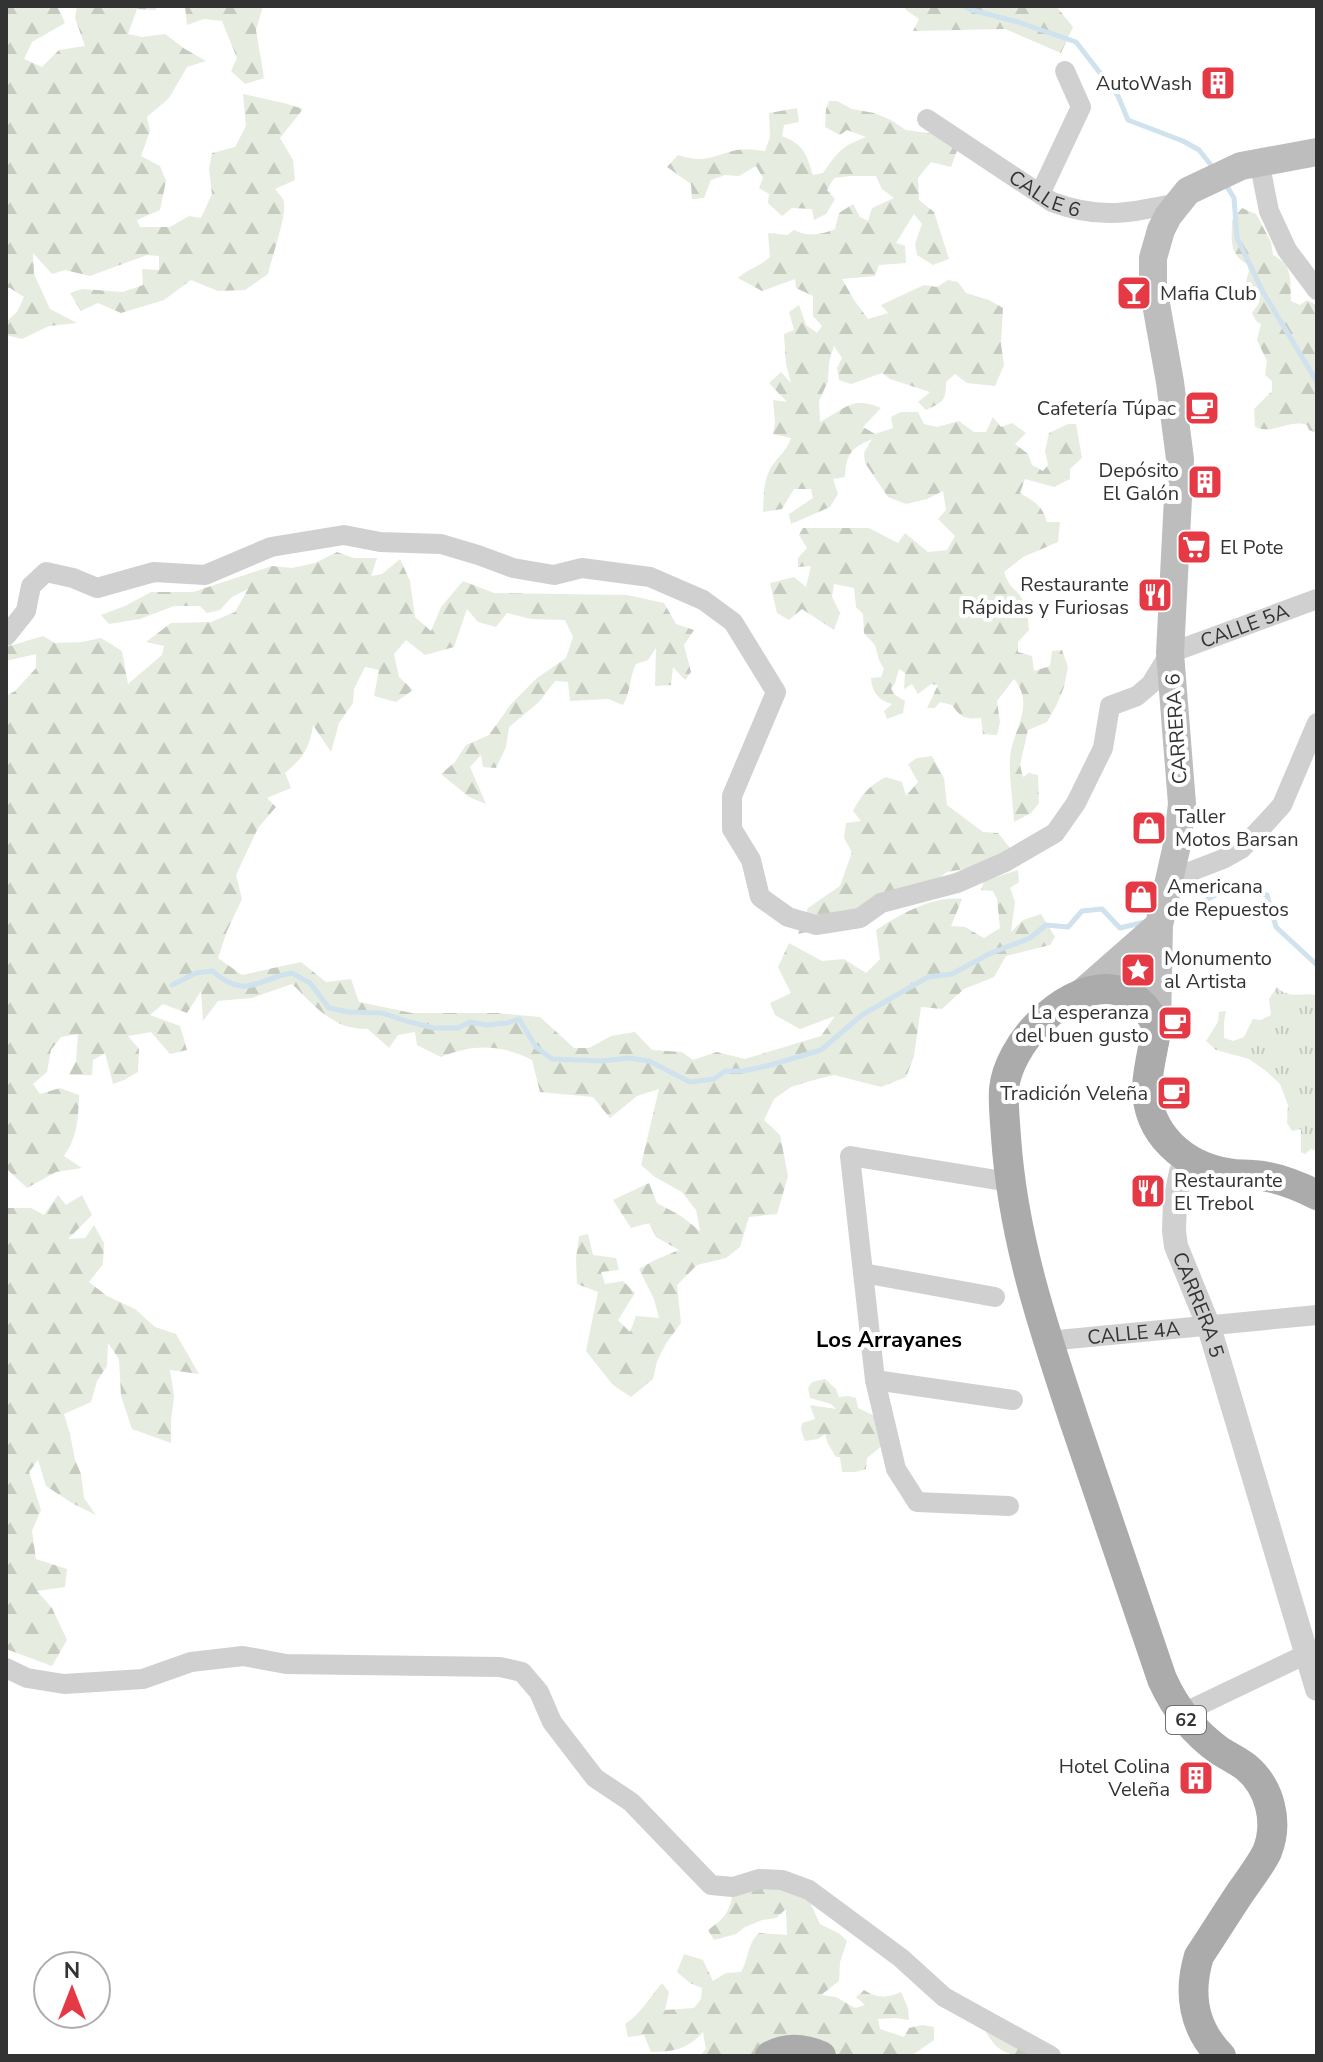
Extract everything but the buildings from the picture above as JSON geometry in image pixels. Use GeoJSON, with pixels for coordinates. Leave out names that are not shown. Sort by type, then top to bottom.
{"type":"FeatureCollection","features":[{"type":"Feature","properties":{"kind":"main road"},"geometry":{"type":"LineString","coordinates":[[1188,194],[1250,164],[1317,152]]}},
{"type":"Feature","properties":{"kind":"main road","name":"CARRERA 6"},"geometry":{"type":"LineString","coordinates":[[1159,925],[1177,845],[1182,804],[1170,653],[1180,459],[1152,273],[1161,230],[1188,194]]}},
{"type":"Feature","properties":{"kind":"main road"},"geometry":{"type":"LineString","coordinates":[[1077,997],[1159,925]]}},
{"type":"Feature","properties":{"kind":"main road"},"geometry":{"type":"LineString","coordinates":[[1159,925],[1157,1026],[1147,1088],[1155,1123],[1168,1143],[1199,1165],[1226,1173],[1270,1177],[1317,1195]]}},
{"type":"Feature","properties":{"kind":"main road","name":"62"},"geometry":{"type":"LineString","coordinates":[[1157,1026],[1137,999],[1112,990],[1094,990],[1077,997],[1040,1022],[1021,1046],[1004,1088],[1009,1182],[1029,1278],[1048,1341],[1162,1679],[1181,1714],[1209,1743],[1254,1775],[1267,1795],[1272,1817],[1267,1852],[1199,1956],[1195,1968],[1193,1994],[1197,2019],[1209,2042],[1221,2056]]}},
{"type":"Feature","properties":{"kind":"main road"},"geometry":{"type":"LineString","coordinates":[[770,2056],[794,2049],[821,2056]]}},
{"type":"Feature","properties":{"kind":"street"},"geometry":{"type":"LineString","coordinates":[[1041,192],[1081,107],[1065,71]]}},
{"type":"Feature","properties":{"kind":"street","name":"CALLE 6"},"geometry":{"type":"LineString","coordinates":[[927,119],[1052,202],[1068,208],[1101,214],[1135,212],[1188,194]]}},
{"type":"Feature","properties":{"kind":"street"},"geometry":{"type":"LineString","coordinates":[[1250,164],[1287,250],[1317,290]]}},
{"type":"Feature","properties":{"kind":"street"},"geometry":{"type":"LineString","coordinates":[[6,636],[26,611],[31,586],[46,572],[97,588],[154,572],[205,575],[271,547],[344,535],[380,542],[441,544],[513,568],[554,575],[582,568],[650,577],[703,600],[733,622],[776,692],[732,796],[732,829],[751,860],[760,897],[788,917],[816,925],[860,918],[881,903],[957,883],[1005,862],[1055,833],[1076,803],[1103,748],[1110,706],[1137,696],[1151,684],[1170,653]]}},
{"type":"Feature","properties":{"kind":"street","name":"CALLE 5A"},"geometry":{"type":"LineString","coordinates":[[1170,653],[1317,599]]}},
{"type":"Feature","properties":{"kind":"street"},"geometry":{"type":"LineString","coordinates":[[1166,890],[1179,876],[1241,849],[1282,805],[1317,723]]}},
{"type":"Feature","properties":{"kind":"street"},"geometry":{"type":"LineString","coordinates":[[1009,1182],[850,1156],[875,1380],[896,1469],[917,1502],[1009,1506]]}},
{"type":"Feature","properties":{"kind":"street","name":"CARRERA 5"},"geometry":{"type":"LineString","coordinates":[[1187,1159],[1177,1187],[1176,1246],[1209,1327],[1312,1652],[1317,1689]]}},
{"type":"Feature","properties":{"kind":"street"},"geometry":{"type":"LineString","coordinates":[[863,1273],[995,1297]]}},
{"type":"Feature","properties":{"kind":"street","name":"CALLE 4A"},"geometry":{"type":"LineString","coordinates":[[1048,1341],[1317,1315]]}},
{"type":"Feature","properties":{"kind":"street"},"geometry":{"type":"LineString","coordinates":[[875,1380],[1013,1400]]}},
{"type":"Feature","properties":{"kind":"street"},"geometry":{"type":"LineString","coordinates":[[1181,1714],[1312,1652]]}},
{"type":"Feature","properties":{"kind":"street"},"geometry":{"type":"LineString","coordinates":[[6,1668],[27,1678],[64,1684],[143,1679],[191,1662],[243,1656],[286,1664],[500,1667],[522,1672],[539,1692],[552,1722],[595,1778],[631,1802],[711,1885],[733,1887],[759,1879],[782,1880],[809,1890],[901,1958],[944,1997],[1051,2056]]}},
{"type":"Feature","properties":{"kind":"green space"},"geometry":{"type":"Polygon","coordinates":[[[6,6],[57,6],[65,23],[32,42],[24,59],[42,67],[59,50],[85,46],[75,18],[77,6],[158,6],[155,10],[137,9],[128,34],[142,37],[165,34],[206,61],[187,67],[169,98],[147,117],[150,131],[141,156],[160,166],[166,181],[160,210],[137,220],[140,227],[170,227],[189,216],[201,218],[212,194],[209,169],[212,153],[235,147],[246,126],[243,94],[303,109],[280,138],[293,160],[295,180],[275,189],[283,199],[284,214],[268,274],[245,290],[218,291],[191,280],[164,300],[121,313],[98,303],[81,311],[70,293],[82,289],[123,292],[143,285],[142,269],[159,270],[159,256],[147,255],[90,276],[65,270],[52,274],[33,253],[34,274],[50,309],[77,323],[49,326],[22,339],[6,335],[6,322],[17,312],[24,297],[6,287],[6,6]]]}},
{"type":"Feature","properties":{"kind":"green space"},"geometry":{"type":"Polygon","coordinates":[[[185,6],[263,6],[256,30],[264,78],[245,84],[231,71],[237,58],[222,21],[204,19],[187,25],[185,6]]]}},
{"type":"Feature","properties":{"kind":"green space"},"geometry":{"type":"Polygon","coordinates":[[[904,6],[1056,6],[1073,27],[1061,53],[1005,29],[913,31],[919,19],[904,6]]]}},
{"type":"Feature","properties":{"kind":"green space"},"geometry":{"type":"Polygon","coordinates":[[[829,101],[874,113],[906,130],[942,135],[958,148],[951,167],[931,162],[918,178],[919,200],[934,212],[949,259],[933,265],[917,255],[915,244],[922,224],[914,214],[896,243],[905,246],[906,263],[879,265],[875,276],[842,279],[854,300],[868,319],[888,313],[881,305],[924,285],[937,287],[948,280],[958,282],[966,293],[1003,308],[1001,344],[1004,365],[995,386],[967,383],[955,374],[946,382],[942,400],[926,410],[918,402],[930,392],[890,379],[882,373],[851,384],[839,380],[837,368],[842,358],[834,346],[828,381],[819,401],[820,422],[848,406],[862,403],[881,408],[863,427],[875,434],[893,428],[891,417],[901,412],[918,412],[924,424],[937,427],[959,421],[974,432],[986,432],[993,417],[1001,427],[1012,423],[1026,433],[1015,444],[1028,454],[1032,465],[1043,471],[1048,465],[1045,451],[1049,433],[1068,424],[1076,424],[1082,458],[1070,469],[1070,479],[1054,487],[1025,479],[1020,493],[1037,504],[1047,522],[1060,522],[1058,542],[1023,557],[1004,572],[1023,601],[1027,616],[1029,630],[1018,642],[1018,652],[1032,656],[1034,671],[1050,666],[1052,651],[1062,650],[1068,667],[1064,687],[1047,722],[1028,730],[1020,765],[1023,777],[1029,773],[1038,775],[1039,803],[1031,813],[1014,822],[1010,758],[1023,699],[1014,679],[997,701],[1000,722],[997,735],[983,734],[981,718],[964,717],[952,705],[940,702],[935,708],[927,708],[938,685],[931,684],[918,694],[912,684],[904,689],[905,673],[899,669],[891,688],[905,701],[903,713],[887,719],[884,711],[892,704],[877,695],[871,678],[881,677],[884,669],[875,645],[864,633],[863,614],[856,607],[854,588],[834,584],[832,597],[840,613],[834,630],[802,609],[789,620],[777,613],[770,583],[794,577],[806,587],[811,566],[798,567],[798,558],[807,548],[799,535],[803,528],[869,528],[898,543],[905,533],[928,552],[947,550],[955,536],[938,519],[946,510],[943,491],[906,504],[888,497],[865,463],[864,453],[872,439],[851,453],[845,477],[833,479],[838,494],[830,507],[791,524],[789,514],[813,498],[811,489],[794,489],[782,509],[763,512],[767,477],[791,438],[773,434],[773,400],[787,402],[769,383],[781,372],[791,383],[784,334],[794,330],[789,312],[799,305],[806,325],[817,333],[822,326],[813,316],[813,296],[796,288],[795,279],[762,291],[738,278],[770,257],[768,233],[787,235],[794,230],[804,234],[830,231],[835,229],[839,213],[853,204],[860,217],[868,221],[872,208],[894,198],[882,189],[876,176],[834,178],[827,190],[835,199],[826,214],[814,220],[812,209],[792,208],[782,216],[768,203],[769,194],[759,188],[763,178],[756,166],[739,176],[725,175],[711,180],[704,198],[692,199],[691,184],[667,167],[678,155],[702,159],[740,149],[765,151],[770,137],[769,113],[797,108],[799,122],[784,125],[782,136],[803,151],[813,175],[823,173],[841,150],[866,137],[847,130],[840,135],[825,127],[829,101]]]}},
{"type":"Feature","properties":{"kind":"green space"},"geometry":{"type":"Polygon","coordinates":[[[1242,208],[1256,214],[1271,242],[1273,255],[1288,269],[1291,301],[1300,305],[1307,300],[1316,305],[1317,433],[1300,424],[1269,429],[1255,427],[1254,409],[1272,391],[1272,381],[1265,375],[1267,361],[1257,340],[1261,324],[1252,313],[1260,296],[1245,285],[1249,271],[1247,264],[1232,245],[1232,220],[1242,208]]]}},
{"type":"Feature","properties":{"kind":"green space"},"geometry":{"type":"Polygon","coordinates":[[[337,552],[354,558],[377,558],[371,576],[382,574],[400,559],[410,581],[415,617],[431,631],[441,607],[463,581],[494,593],[627,595],[664,603],[676,624],[694,630],[684,645],[691,672],[685,680],[673,667],[671,685],[655,686],[656,648],[648,660],[636,664],[623,705],[608,699],[570,701],[568,682],[555,681],[539,702],[509,727],[506,747],[496,768],[483,767],[481,755],[470,767],[486,804],[469,797],[441,774],[455,762],[466,745],[489,735],[511,704],[537,678],[566,658],[573,637],[565,620],[531,619],[507,613],[496,627],[478,622],[467,609],[454,647],[425,655],[406,640],[394,654],[399,677],[413,690],[396,702],[374,696],[379,670],[365,667],[354,689],[353,703],[339,723],[331,752],[313,725],[305,752],[285,773],[291,788],[267,798],[276,807],[258,828],[236,875],[242,899],[218,958],[242,975],[301,962],[326,982],[351,979],[359,1002],[412,1013],[497,1013],[540,1017],[574,1048],[589,1048],[611,1036],[635,1032],[652,1050],[682,1052],[693,1060],[717,1052],[745,1059],[821,1036],[835,1016],[800,1029],[775,1015],[770,1003],[791,993],[778,967],[789,943],[822,961],[844,959],[866,973],[880,959],[876,930],[917,907],[951,899],[962,899],[951,926],[965,927],[984,938],[1000,928],[997,899],[993,891],[981,890],[984,881],[1018,870],[1019,882],[1010,888],[1015,902],[1011,932],[1023,920],[1041,914],[1055,937],[1050,945],[1006,956],[994,977],[964,989],[942,1009],[921,1007],[914,1056],[906,1077],[881,1087],[834,1075],[791,1087],[774,1099],[764,1120],[780,1135],[788,1176],[777,1214],[749,1217],[740,1247],[726,1258],[697,1265],[677,1285],[681,1323],[657,1361],[653,1379],[631,1397],[613,1385],[586,1351],[598,1292],[577,1284],[576,1258],[579,1236],[588,1234],[593,1255],[616,1258],[619,1270],[601,1272],[605,1284],[623,1281],[635,1293],[618,1320],[630,1332],[636,1316],[659,1318],[654,1299],[639,1269],[679,1250],[656,1237],[649,1223],[631,1228],[613,1200],[649,1183],[657,1203],[700,1231],[696,1210],[682,1192],[641,1165],[659,1089],[637,1096],[610,1118],[593,1097],[540,1092],[532,1060],[509,1051],[476,1048],[441,1057],[417,1045],[415,1032],[398,1035],[389,1048],[368,1029],[335,1021],[292,984],[252,998],[218,1001],[203,1021],[201,991],[187,1013],[163,1004],[150,1015],[180,1026],[187,1050],[170,1054],[151,1032],[128,1036],[139,1049],[138,1072],[113,1084],[105,1053],[93,1060],[92,1075],[69,1075],[76,1061],[78,1034],[61,1037],[51,1050],[47,1072],[33,1084],[40,1094],[60,1088],[79,1095],[75,1134],[64,1156],[82,1168],[56,1172],[27,1188],[8,1170],[6,1174],[6,696],[15,691],[36,668],[36,654],[6,661],[6,647],[43,636],[55,643],[101,638],[122,651],[128,684],[162,655],[164,646],[146,642],[171,623],[211,622],[235,612],[248,589],[232,597],[220,610],[207,613],[200,606],[174,606],[140,619],[109,624],[101,615],[151,592],[193,592],[272,566],[292,568],[315,563],[337,552]]]}},
{"type":"Feature","properties":{"kind":"green space"},"geometry":{"type":"Polygon","coordinates":[[[932,756],[944,778],[947,805],[983,832],[998,833],[1010,848],[982,866],[947,872],[935,881],[820,929],[798,934],[808,908],[840,886],[852,852],[844,838],[846,823],[861,821],[853,811],[863,795],[886,777],[902,782],[906,796],[918,782],[908,764],[917,758],[932,756]]]}},
{"type":"Feature","properties":{"kind":"green space"},"geometry":{"type":"Polygon","coordinates":[[[1277,987],[1291,994],[1317,995],[1317,1151],[1311,1149],[1305,1154],[1301,1152],[1301,1129],[1292,1131],[1287,1123],[1288,1105],[1280,1084],[1249,1059],[1216,1050],[1206,1041],[1218,1022],[1219,1012],[1226,1011],[1224,1038],[1233,1041],[1244,1037],[1253,1019],[1261,1020],[1271,1015],[1269,999],[1277,987]]]}},
{"type":"Feature","properties":{"kind":"green space"},"geometry":{"type":"Polygon","coordinates":[[[58,1195],[66,1205],[82,1195],[92,1215],[68,1239],[85,1238],[94,1225],[104,1243],[103,1264],[89,1282],[107,1296],[135,1309],[155,1327],[176,1334],[199,1374],[170,1370],[174,1396],[171,1443],[132,1429],[121,1396],[119,1359],[108,1343],[107,1366],[97,1381],[91,1402],[64,1414],[81,1474],[84,1498],[96,1515],[46,1486],[38,1460],[29,1472],[41,1510],[32,1531],[36,1559],[67,1569],[65,1587],[37,1591],[52,1608],[67,1640],[52,1666],[6,1649],[6,1211],[8,1208],[31,1208],[44,1215],[58,1195]]]}},
{"type":"Feature","properties":{"kind":"green space"},"geometry":{"type":"Polygon","coordinates":[[[825,1379],[836,1389],[839,1397],[856,1398],[858,1408],[883,1420],[883,1445],[867,1458],[866,1469],[842,1472],[840,1457],[836,1457],[825,1434],[818,1439],[805,1441],[802,1423],[815,1419],[810,1405],[836,1409],[831,1404],[810,1398],[808,1388],[812,1382],[825,1379]]]}},
{"type":"Feature","properties":{"kind":"green space"},"geometry":{"type":"Polygon","coordinates":[[[762,1885],[785,1887],[808,1898],[820,1924],[847,1941],[840,1962],[839,1981],[821,1995],[836,1997],[855,2008],[865,2005],[856,1997],[864,1990],[882,1997],[901,1992],[909,2020],[878,2019],[880,2029],[904,2037],[909,2028],[922,2025],[934,2027],[934,2040],[911,2056],[838,2056],[832,2050],[764,2056],[700,2056],[706,2049],[703,2032],[686,2046],[659,2052],[651,2052],[644,2035],[628,2037],[625,2024],[640,2011],[662,1983],[669,1992],[665,2010],[694,2008],[701,1999],[702,1988],[677,1972],[684,1954],[703,1960],[713,1981],[726,1973],[741,1972],[752,1942],[759,1933],[787,1935],[786,1909],[776,1918],[762,1920],[736,1934],[714,1940],[708,1930],[724,1916],[732,1896],[762,1885]]]}},
{"type":"Feature","properties":{"kind":"green space"},"geometry":{"type":"Polygon","coordinates":[[[985,2030],[1042,2056],[1008,2053],[990,2039],[985,2030]]]}},
{"type":"Feature","properties":{"kind":"waterway"},"geometry":{"type":"LineString","coordinates":[[964,6],[1076,42],[1118,96],[1128,120],[1199,150],[1215,170]]}},
{"type":"Feature","properties":{"kind":"waterway"},"geometry":{"type":"LineString","coordinates":[[1226,185],[1234,198],[1237,238],[1263,292],[1317,382]]}},
{"type":"Feature","properties":{"kind":"waterway"},"geometry":{"type":"LineString","coordinates":[[1171,918],[1229,891],[1267,895],[1276,927],[1317,965]]}},
{"type":"Feature","properties":{"kind":"waterway"},"geometry":{"type":"LineString","coordinates":[[172,985],[196,973],[212,971],[224,980],[242,986],[292,973],[310,983],[329,1008],[382,1013],[434,1028],[458,1028],[470,1022],[486,1025],[507,1023],[519,1019],[536,1047],[552,1059],[602,1061],[628,1058],[649,1061],[690,1082],[714,1079],[725,1071],[767,1066],[821,1050],[862,1015],[928,977],[952,974],[989,954],[1030,938],[1046,925],[1068,927],[1082,911],[1102,909],[1120,928],[1145,922]]}},
{"type":"Feature","properties":{"kind":"place","name":"AutoWash"},"geometry":{"type":"Point","coordinates":[1218,83]}},
{"type":"Feature","properties":{"kind":"place","name":"Mafia Club"},"geometry":{"type":"Point","coordinates":[1134,293]}},
{"type":"Feature","properties":{"kind":"place","name":"Cafetería Túpac"},"geometry":{"type":"Point","coordinates":[1202,408]}},
{"type":"Feature","properties":{"kind":"place","name":"Depósito El Galón"},"geometry":{"type":"Point","coordinates":[1205,482]}},
{"type":"Feature","properties":{"kind":"place","name":"El Pote"},"geometry":{"type":"Point","coordinates":[1194,547]}},
{"type":"Feature","properties":{"kind":"place","name":"Restaurante Rápidas y Furiosas"},"geometry":{"type":"Point","coordinates":[1155,595]}},
{"type":"Feature","properties":{"kind":"place","name":"Taller Motos Barsan"},"geometry":{"type":"Point","coordinates":[1149,828]}},
{"type":"Feature","properties":{"kind":"place","name":"Americana de Repuestos"},"geometry":{"type":"Point","coordinates":[1141,897]}},
{"type":"Feature","properties":{"kind":"place","name":"Monumento al Artista"},"geometry":{"type":"Point","coordinates":[1138,970]}},
{"type":"Feature","properties":{"kind":"place","name":"La esperanza del buen gusto"},"geometry":{"type":"Point","coordinates":[1175,1023]}},
{"type":"Feature","properties":{"kind":"place","name":"Tradición Veleña"},"geometry":{"type":"Point","coordinates":[1174,1093]}},
{"type":"Feature","properties":{"kind":"place","name":"Restaurante El Trebol"},"geometry":{"type":"Point","coordinates":[1148,1191]}},
{"type":"Feature","properties":{"kind":"place","name":"Hotel Colina Veleña"},"geometry":{"type":"Point","coordinates":[1196,1778]}},
{"type":"Feature","properties":{"kind":"district","name":"Los Arrayanes"},"geometry":{"type":"Point","coordinates":[889,1339]}}]}
